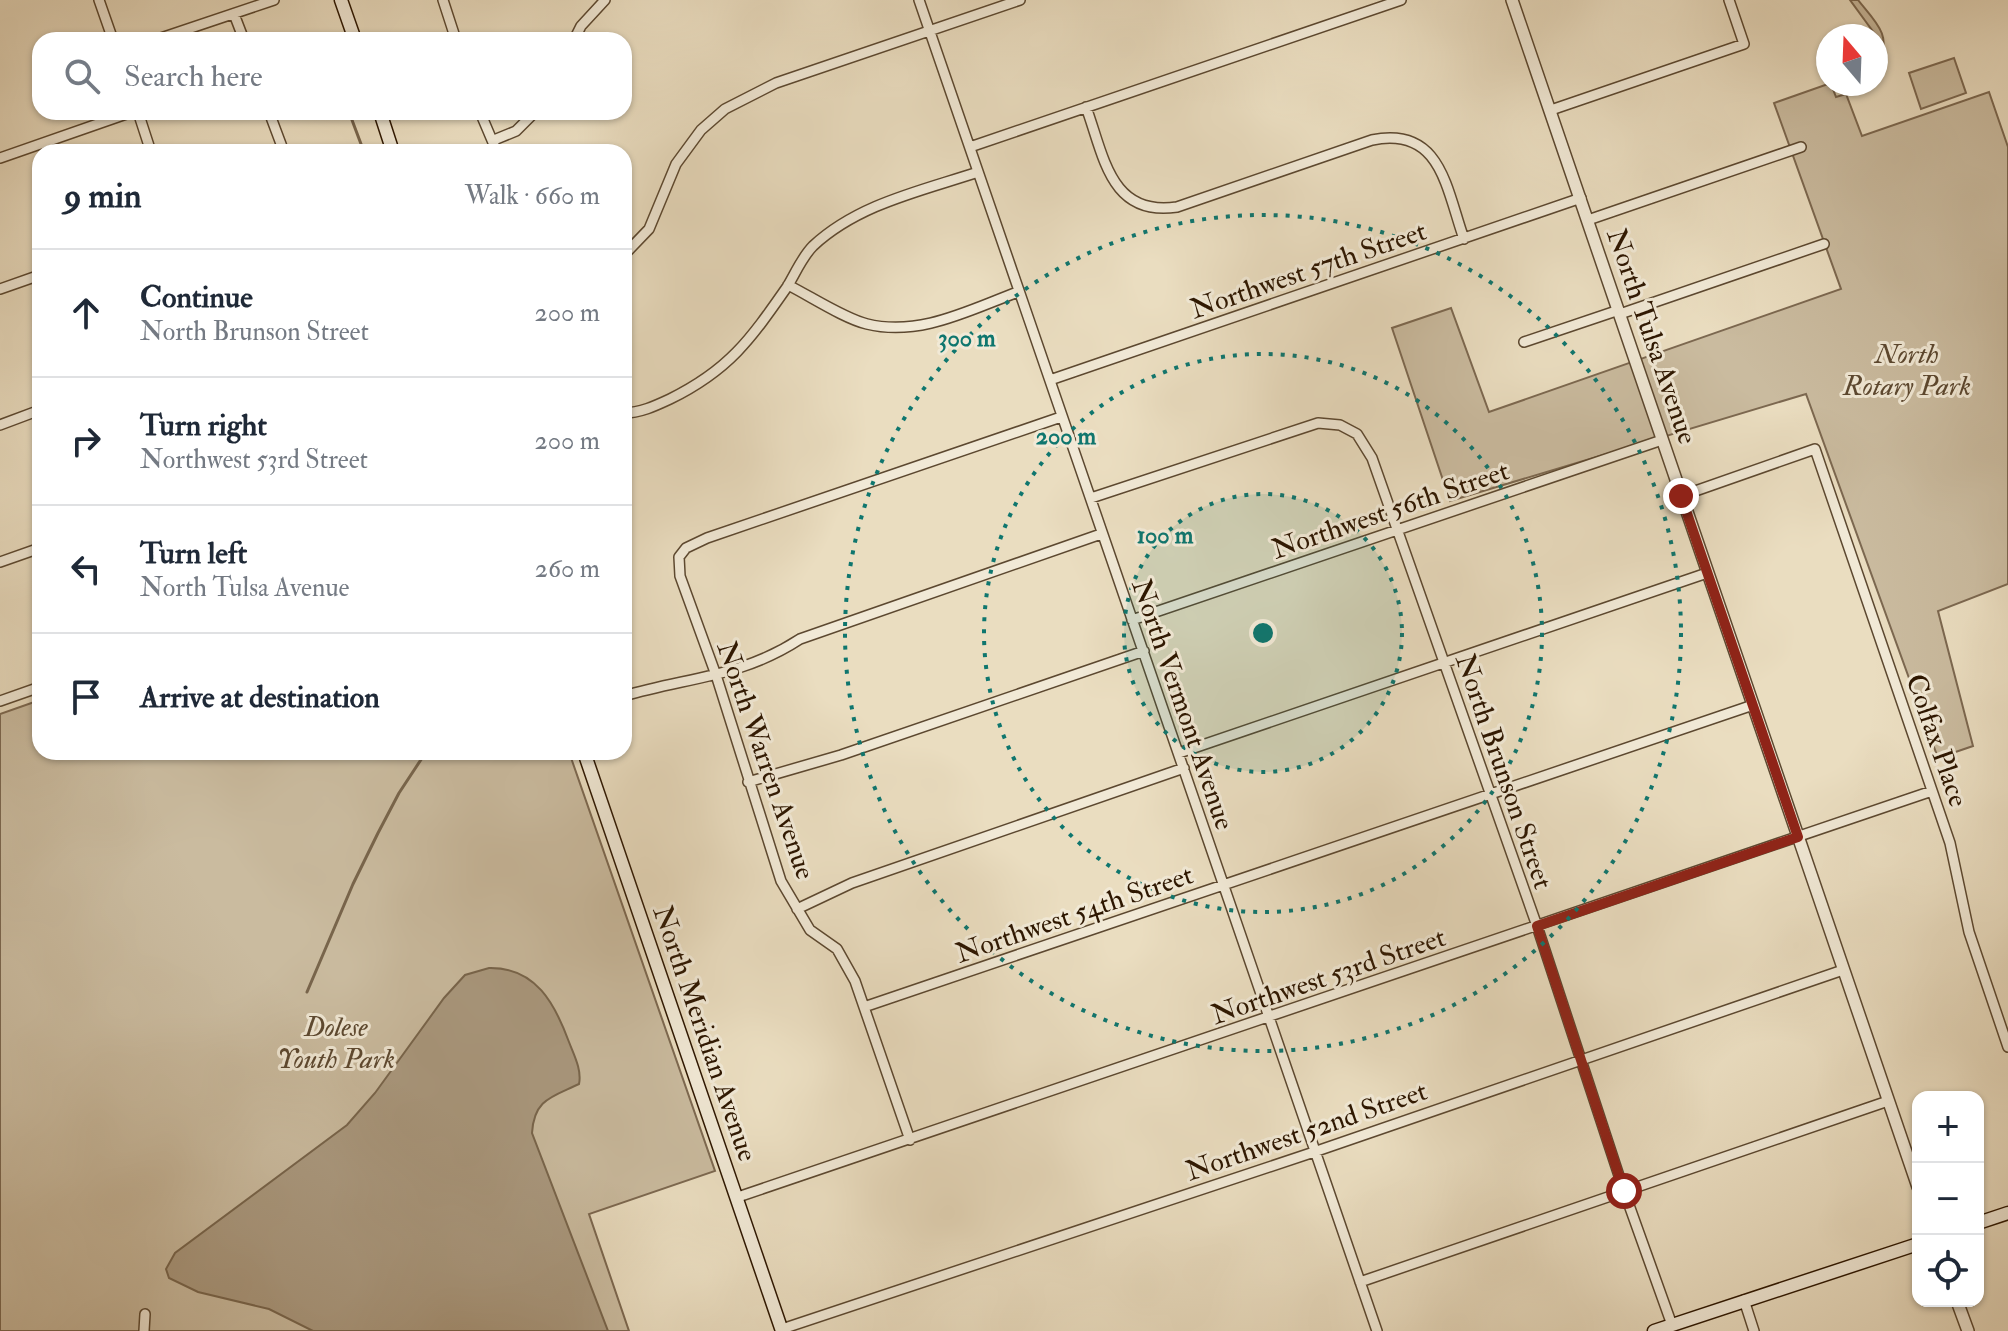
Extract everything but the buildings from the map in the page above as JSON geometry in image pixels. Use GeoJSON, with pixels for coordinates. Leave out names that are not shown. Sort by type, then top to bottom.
{"type":"FeatureCollection","features":[{"type":"Feature","properties":{"kind":"main road"},"geometry":{"type":"LineString","coordinates":[[343,1],[353,32]]}},
{"type":"Feature","properties":{"kind":"main road"},"geometry":{"type":"LineString","coordinates":[[383,120],[390,144]]}},
{"type":"Feature","properties":{"kind":"main road","name":"North Meridian Avenue"},"geometry":{"type":"LineString","coordinates":[[587,760],[782,1330]]}},
{"type":"Feature","properties":{"kind":"main road"},"geometry":{"type":"LineString","coordinates":[[1984,1221],[2008,1213]]}},
{"type":"Feature","properties":{"kind":"main road"},"geometry":{"type":"LineString","coordinates":[[1654,1331],[1912,1246]]}},
{"type":"Feature","properties":{"kind":"street"},"geometry":{"type":"LineString","coordinates":[[99,0],[110,32]]}},
{"type":"Feature","properties":{"kind":"street"},"geometry":{"type":"LineString","coordinates":[[179,32],[274,0]]}},
{"type":"Feature","properties":{"kind":"street"},"geometry":{"type":"LineString","coordinates":[[443,0],[453,32]]}},
{"type":"Feature","properties":{"kind":"street"},"geometry":{"type":"LineString","coordinates":[[578,32],[605,0]]}},
{"type":"Feature","properties":{"kind":"street","name":"North Vermont Avenue"},"geometry":{"type":"LineString","coordinates":[[919,0],[1377,1331]]}},
{"type":"Feature","properties":{"kind":"street"},"geometry":{"type":"LineString","coordinates":[[632,247],[649,229],[676,164],[701,130],[725,109],[776,83],[1020,0]]}},
{"type":"Feature","properties":{"kind":"street"},"geometry":{"type":"LineString","coordinates":[[970,147],[1401,0]]}},
{"type":"Feature","properties":{"kind":"street","name":"North Tulsa Avenue"},"geometry":{"type":"LineString","coordinates":[[1512,0],[1912,1170]]}},
{"type":"Feature","properties":{"kind":"street"},"geometry":{"type":"LineString","coordinates":[[1551,110],[1744,44],[1729,0]]}},
{"type":"Feature","properties":{"kind":"street"},"geometry":{"type":"LineString","coordinates":[[234,14],[241,32]]}},
{"type":"Feature","properties":{"kind":"street"},"geometry":{"type":"LineString","coordinates":[[1086,107],[1114,181],[1126,197],[1139,206],[1158,210],[1177,207],[1372,140],[1394,136],[1411,140],[1427,150],[1438,166],[1464,239]]}},
{"type":"Feature","properties":{"kind":"street"},"geometry":{"type":"LineString","coordinates":[[41,144],[112,120]]}},
{"type":"Feature","properties":{"kind":"street"},"geometry":{"type":"LineString","coordinates":[[138,120],[148,144]]}},
{"type":"Feature","properties":{"kind":"street"},"geometry":{"type":"LineString","coordinates":[[272,120],[281,144]]}},
{"type":"Feature","properties":{"kind":"street"},"geometry":{"type":"LineString","coordinates":[[484,120],[495,144]]}},
{"type":"Feature","properties":{"kind":"street"},"geometry":{"type":"LineString","coordinates":[[494,140],[516,131],[527,120]]}},
{"type":"Feature","properties":{"kind":"street"},"geometry":{"type":"LineString","coordinates":[[0,158],[32,147]]}},
{"type":"Feature","properties":{"kind":"street"},"geometry":{"type":"LineString","coordinates":[[1588,220],[1801,147]]}},
{"type":"Feature","properties":{"kind":"street"},"geometry":{"type":"LineString","coordinates":[[632,411],[652,407],[715,373],[738,353],[788,285],[810,249],[832,231],[871,207],[978,172]]}},
{"type":"Feature","properties":{"kind":"street","name":"Northwest 57th Street"},"geometry":{"type":"LineString","coordinates":[[1050,380],[1581,198]]}},
{"type":"Feature","properties":{"kind":"street"},"geometry":{"type":"LineString","coordinates":[[1524,342],[1824,244]]}},
{"type":"Feature","properties":{"kind":"street"},"geometry":{"type":"LineString","coordinates":[[0,289],[32,278]]}},
{"type":"Feature","properties":{"kind":"street"},"geometry":{"type":"LineString","coordinates":[[788,285],[865,324],[903,329],[924,326],[1018,292]]}},
{"type":"Feature","properties":{"kind":"street"},"geometry":{"type":"LineString","coordinates":[[0,425],[32,413]]}},
{"type":"Feature","properties":{"kind":"street","name":"North Warren Avenue"},"geometry":{"type":"LineString","coordinates":[[910,1140],[855,981],[837,949],[810,930],[781,881],[716,675],[680,576],[679,557],[686,548],[707,538],[1061,417]]}},
{"type":"Feature","properties":{"kind":"street","name":"North Brunson Street"},"geometry":{"type":"LineString","coordinates":[[1091,498],[1288,430],[1318,423],[1340,425],[1357,434],[1372,458],[1398,529],[1672,1325]]}},
{"type":"Feature","properties":{"kind":"street","name":"Northwest 56th Street"},"geometry":{"type":"LineString","coordinates":[[1132,620],[1662,440]]}},
{"type":"Feature","properties":{"kind":"street","name":"Colfax Place"},"geometry":{"type":"LineString","coordinates":[[1681,496],[1815,449],[1950,843],[1969,932],[2008,1047]]}},
{"type":"Feature","properties":{"kind":"street"},"geometry":{"type":"LineString","coordinates":[[632,694],[745,668],[800,639],[838,624],[1101,534]]}},
{"type":"Feature","properties":{"kind":"street"},"geometry":{"type":"LineString","coordinates":[[0,562],[32,551]]}},
{"type":"Feature","properties":{"kind":"street"},"geometry":{"type":"LineString","coordinates":[[1179,753],[1707,573]]}},
{"type":"Feature","properties":{"kind":"street"},"geometry":{"type":"LineString","coordinates":[[748,782],[855,750],[1144,651]]}},
{"type":"Feature","properties":{"kind":"street"},"geometry":{"type":"LineString","coordinates":[[0,701],[32,690]]}},
{"type":"Feature","properties":{"kind":"street","name":"Northwest 54th Street"},"geometry":{"type":"LineString","coordinates":[[864,1007],[1753,705]]}},
{"type":"Feature","properties":{"kind":"street"},"geometry":{"type":"LineString","coordinates":[[797,909],[852,883],[1184,768]]}},
{"type":"Feature","properties":{"kind":"street","name":"Northwest 53rd Street"},"geometry":{"type":"LineString","coordinates":[[738,1197],[1269,1019],[1932,791]]}},
{"type":"Feature","properties":{"kind":"street","name":"Northwest 52nd Street"},"geometry":{"type":"LineString","coordinates":[[782,1330],[1843,970]]}},
{"type":"Feature","properties":{"kind":"street"},"geometry":{"type":"LineString","coordinates":[[1360,1282],[1888,1101]]}},
{"type":"Feature","properties":{"kind":"street"},"geometry":{"type":"LineString","coordinates":[[1744,1300],[1754,1331]]}},
{"type":"Feature","properties":{"kind":"street"},"geometry":{"type":"LineString","coordinates":[[1959,1307],[1968,1331]]}},
{"type":"Feature","properties":{"kind":"street"},"geometry":{"type":"LineString","coordinates":[[144,1331],[145,1314]]}},
{"type":"Feature","properties":{"kind":"green space"},"geometry":{"type":"Polygon","coordinates":[[[1850,0],[1858,0],[1877,24],[1868,24],[1850,0]]]}},
{"type":"Feature","properties":{"kind":"green space"},"geometry":{"type":"Polygon","coordinates":[[[1954,58],[1966,93],[1921,109],[1909,73],[1954,58]]]}},
{"type":"Feature","properties":{"kind":"green space","name":"North Rotary Park"},"geometry":{"type":"Polygon","coordinates":[[[1816,88],[1816,96],[1847,96],[1862,136],[1989,92],[2008,147],[2008,584],[1938,611],[1973,746],[1938,758],[1806,394],[1450,501],[1392,328],[1451,308],[1489,412],[1841,289],[1774,103],[1816,88]]]}},
{"type":"Feature","properties":{"kind":"green space","name":"Dolese Youth Park"},"geometry":{"type":"Polygon","coordinates":[[[32,703],[32,760],[572,760],[715,1171],[589,1214],[629,1331],[0,1331],[0,714],[32,703]]]}},
{"type":"Feature","properties":{"kind":"shaded area"},"geometry":{"type":"Polygon","coordinates":[[[489,968],[519,974],[541,990],[557,1014],[577,1063],[579,1084],[553,1096],[541,1106],[533,1122],[532,1133],[608,1331],[313,1331],[269,1309],[198,1292],[169,1278],[166,1269],[175,1253],[347,1125],[375,1093],[444,998],[465,975],[489,968]]]}},
{"type":"Feature","properties":{"kind":"waterway"},"geometry":{"type":"LineString","coordinates":[[352,120],[361,144]]}},
{"type":"Feature","properties":{"kind":"waterway"},"geometry":{"type":"LineString","coordinates":[[307,992],[378,833],[421,760]]}},
{"type":"Feature","properties":{"kind":"route"},"geometry":{"type":"LineString","coordinates":[[1624,1191],[1537,926],[1798,837],[1681,496]]}}]}
